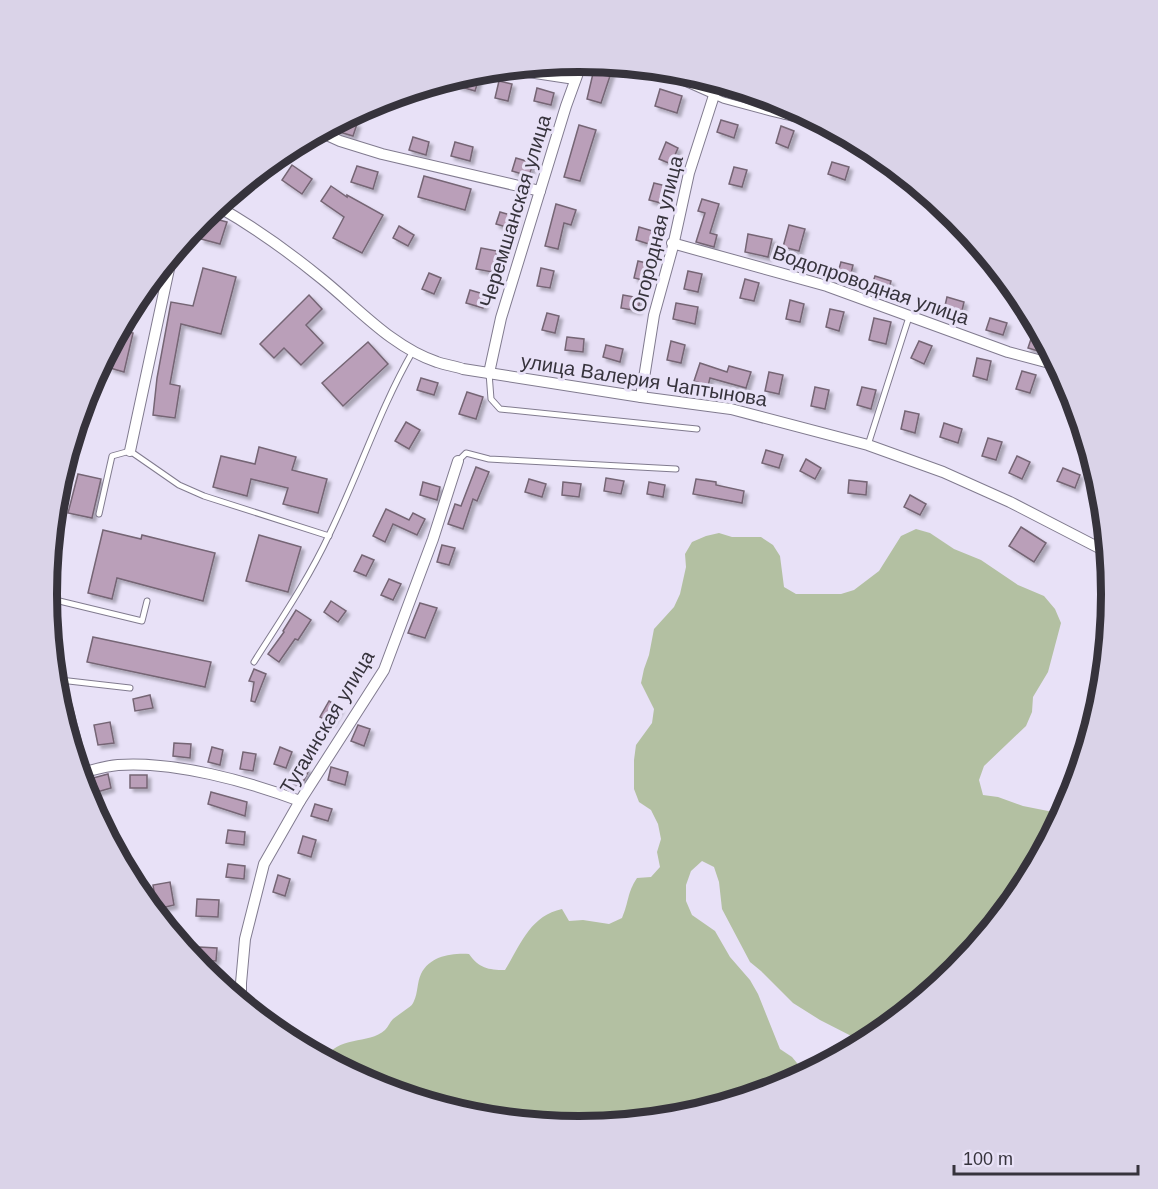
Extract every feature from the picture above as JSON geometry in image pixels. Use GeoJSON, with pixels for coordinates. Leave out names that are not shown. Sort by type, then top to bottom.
{"type":"FeatureCollection","features":[{"type":"Feature","properties":{"kind":"street","name":"Черемшанская улица"},"geometry":{"type":"LineString","coordinates":[[489,373],[501,318],[578,72]]}},
{"type":"Feature","properties":{"kind":"street"},"geometry":{"type":"LineString","coordinates":[[543,74],[575,79]]}},
{"type":"Feature","properties":{"kind":"street","name":"Огородная улица"},"geometry":{"type":"LineString","coordinates":[[641,397],[654,315],[689,173],[716,91]]}},
{"type":"Feature","properties":{"kind":"street"},"geometry":{"type":"LineString","coordinates":[[329,136],[382,154],[540,191]]}},
{"type":"Feature","properties":{"kind":"street","name":"улица Валерия Чаптынова"},"geometry":{"type":"LineString","coordinates":[[225,211],[305,266],[375,324],[413,351],[436,362],[489,373],[731,409],[868,445],[942,472],[1010,502],[1099,548]]}},
{"type":"Feature","properties":{"kind":"street","name":"Водопроводная улица"},"geometry":{"type":"LineString","coordinates":[[672,243],[827,285],[1008,352],[1046,362]]}},
{"type":"Feature","properties":{"kind":"street"},"geometry":{"type":"LineString","coordinates":[[130,451],[168,273]]}},
{"type":"Feature","properties":{"kind":"street","name":"Тугаинская улица"},"geometry":{"type":"LineString","coordinates":[[242,993],[245,939],[264,864],[300,801],[384,670],[433,539],[458,461]]}},
{"type":"Feature","properties":{"kind":"street"},"geometry":{"type":"LineString","coordinates":[[88,771],[117,765],[175,768],[269,789],[300,801]]}},
{"type":"Feature","properties":{"kind":"lane"},"geometry":{"type":"LineString","coordinates":[[688,84],[714,96],[792,118]]}},
{"type":"Feature","properties":{"kind":"lane"},"geometry":{"type":"LineString","coordinates":[[868,445],[909,315]]}},
{"type":"Feature","properties":{"kind":"lane"},"geometry":{"type":"LineString","coordinates":[[254,662],[310,574],[349,493],[396,380],[413,351]]}},
{"type":"Feature","properties":{"kind":"lane"},"geometry":{"type":"LineString","coordinates":[[489,373],[491,399],[500,409],[697,429]]}},
{"type":"Feature","properties":{"kind":"lane"},"geometry":{"type":"LineString","coordinates":[[99,513],[112,456],[130,451],[179,485],[204,496],[329,536]]}},
{"type":"Feature","properties":{"kind":"lane"},"geometry":{"type":"LineString","coordinates":[[458,461],[466,453],[489,459],[676,470]]}},
{"type":"Feature","properties":{"kind":"lane"},"geometry":{"type":"LineString","coordinates":[[57,600],[142,621],[147,601]]}},
{"type":"Feature","properties":{"kind":"lane"},"geometry":{"type":"LineString","coordinates":[[64,681],[130,688]]}},
{"type":"Feature","properties":{"kind":"green space"},"geometry":{"type":"Polygon","coordinates":[[[916,529],[930,533],[954,549],[981,560],[1018,585],[1044,596],[1055,609],[1061,623],[1048,672],[1033,697],[1032,712],[1026,726],[984,766],[979,780],[983,795],[1053,812],[1031,856],[993,912],[948,964],[923,987],[897,1009],[855,1038],[820,1020],[793,1003],[750,962],[722,909],[719,882],[714,867],[702,861],[691,871],[686,885],[686,901],[692,915],[715,931],[730,957],[750,980],[780,1049],[792,1057],[800,1067],[747,1089],[681,1106],[613,1115],[545,1115],[511,1112],[444,1099],[379,1077],[329,1053],[345,1043],[370,1038],[385,1030],[393,1019],[412,1004],[421,974],[435,959],[448,955],[469,954],[484,967],[505,970],[528,932],[542,918],[562,909],[569,921],[583,920],[609,924],[622,918],[631,888],[637,878],[651,877],[660,867],[657,852],[661,839],[658,824],[651,810],[639,802],[634,789],[636,745],[652,723],[654,709],[641,683],[654,629],[674,607],[680,594],[686,567],[685,554],[692,542],[719,533],[732,537],[761,537],[773,545],[780,556],[784,587],[796,594],[841,594],[854,590],[879,571],[901,536],[916,529]]]}},
{"type":"Feature","properties":{"kind":"building"},"geometry":{"type":"Polygon","coordinates":[[[593,73],[611,74],[601,103],[587,99],[593,73]]]}},
{"type":"Feature","properties":{"kind":"building"},"geometry":{"type":"Polygon","coordinates":[[[499,81],[512,84],[508,101],[495,98],[499,81]]]}},
{"type":"Feature","properties":{"kind":"building"},"geometry":{"type":"Polygon","coordinates":[[[477,83],[475,91],[460,87],[477,83]]]}},
{"type":"Feature","properties":{"kind":"building"},"geometry":{"type":"Polygon","coordinates":[[[537,88],[554,93],[551,105],[534,101],[537,88]]]}},
{"type":"Feature","properties":{"kind":"building"},"geometry":{"type":"Polygon","coordinates":[[[660,89],[682,96],[677,113],[655,106],[660,89]]]}},
{"type":"Feature","properties":{"kind":"building"},"geometry":{"type":"Polygon","coordinates":[[[721,120],[738,125],[734,138],[717,132],[721,120]]]}},
{"type":"Feature","properties":{"kind":"building"},"geometry":{"type":"Polygon","coordinates":[[[357,124],[353,136],[338,131],[357,124]]]}},
{"type":"Feature","properties":{"kind":"building"},"geometry":{"type":"Polygon","coordinates":[[[579,125],[596,130],[580,181],[564,177],[579,125]]]}},
{"type":"Feature","properties":{"kind":"building"},"geometry":{"type":"Polygon","coordinates":[[[781,126],[794,131],[788,148],[776,143],[781,126]]]}},
{"type":"Feature","properties":{"kind":"building"},"geometry":{"type":"Polygon","coordinates":[[[413,137],[429,142],[426,155],[409,150],[413,137]]]}},
{"type":"Feature","properties":{"kind":"building"},"geometry":{"type":"Polygon","coordinates":[[[455,142],[473,147],[470,161],[451,156],[455,142]]]}},
{"type":"Feature","properties":{"kind":"building"},"geometry":{"type":"Polygon","coordinates":[[[666,142],[678,148],[671,164],[659,159],[666,142]]]}},
{"type":"Feature","properties":{"kind":"building"},"geometry":{"type":"Polygon","coordinates":[[[516,158],[533,163],[529,176],[512,171],[516,158]]]}},
{"type":"Feature","properties":{"kind":"building"},"geometry":{"type":"Polygon","coordinates":[[[832,162],[849,167],[845,180],[828,174],[832,162]]]}},
{"type":"Feature","properties":{"kind":"building"},"geometry":{"type":"Polygon","coordinates":[[[292,165],[312,179],[302,194],[282,180],[292,165]]]}},
{"type":"Feature","properties":{"kind":"building"},"geometry":{"type":"Polygon","coordinates":[[[357,166],[378,172],[373,189],[351,182],[357,166]]]}},
{"type":"Feature","properties":{"kind":"building"},"geometry":{"type":"Polygon","coordinates":[[[734,167],[747,170],[742,187],[729,184],[734,167]]]}},
{"type":"Feature","properties":{"kind":"building"},"geometry":{"type":"Polygon","coordinates":[[[424,176],[471,189],[465,210],[418,197],[424,176]]]}},
{"type":"Feature","properties":{"kind":"building"},"geometry":{"type":"Polygon","coordinates":[[[654,183],[666,186],[661,203],[649,200],[654,183]]]}},
{"type":"Feature","properties":{"kind":"building"},"geometry":{"type":"Polygon","coordinates":[[[331,186],[347,197],[347,195],[383,215],[362,253],[333,238],[344,217],[321,201],[331,186]]]}},
{"type":"Feature","properties":{"kind":"building"},"geometry":{"type":"Polygon","coordinates":[[[702,199],[719,204],[710,233],[717,235],[714,247],[696,242],[705,213],[698,211],[702,199]]]}},
{"type":"Feature","properties":{"kind":"building"},"geometry":{"type":"Polygon","coordinates":[[[556,204],[576,210],[571,225],[564,223],[558,249],[545,246],[556,204]]]}},
{"type":"Feature","properties":{"kind":"building"},"geometry":{"type":"Polygon","coordinates":[[[500,212],[517,217],[513,229],[496,224],[500,212]]]}},
{"type":"Feature","properties":{"kind":"building"},"geometry":{"type":"Polygon","coordinates":[[[216,219],[227,222],[220,244],[201,239],[203,233],[216,219]]]}},
{"type":"Feature","properties":{"kind":"building"},"geometry":{"type":"Polygon","coordinates":[[[789,225],[805,229],[799,251],[783,247],[789,225]]]}},
{"type":"Feature","properties":{"kind":"building"},"geometry":{"type":"Polygon","coordinates":[[[399,226],[414,235],[408,246],[393,238],[399,226]]]}},
{"type":"Feature","properties":{"kind":"building"},"geometry":{"type":"Polygon","coordinates":[[[639,227],[656,232],[652,245],[636,240],[639,227]]]}},
{"type":"Feature","properties":{"kind":"building"},"geometry":{"type":"Polygon","coordinates":[[[748,234],[772,239],[768,257],[745,252],[748,234]]]}},
{"type":"Feature","properties":{"kind":"building"},"geometry":{"type":"Polygon","coordinates":[[[481,248],[497,251],[492,272],[476,269],[481,248]]]}},
{"type":"Feature","properties":{"kind":"building"},"geometry":{"type":"Polygon","coordinates":[[[638,261],[651,264],[647,281],[634,278],[638,261]]]}},
{"type":"Feature","properties":{"kind":"building"},"geometry":{"type":"Polygon","coordinates":[[[841,262],[853,265],[849,282],[836,279],[841,262]]]}},
{"type":"Feature","properties":{"kind":"building"},"geometry":{"type":"Polygon","coordinates":[[[203,268],[236,277],[221,334],[181,324],[170,384],[180,386],[175,418],[153,415],[157,378],[171,302],[193,306],[203,268]]]}},
{"type":"Feature","properties":{"kind":"building"},"geometry":{"type":"Polygon","coordinates":[[[541,268],[554,271],[550,288],[537,286],[541,268]]]}},
{"type":"Feature","properties":{"kind":"building"},"geometry":{"type":"Polygon","coordinates":[[[688,271],[702,274],[698,292],[684,289],[688,271]]]}},
{"type":"Feature","properties":{"kind":"building"},"geometry":{"type":"Polygon","coordinates":[[[429,273],[441,278],[434,294],[422,289],[429,273]]]}},
{"type":"Feature","properties":{"kind":"building"},"geometry":{"type":"Polygon","coordinates":[[[875,276],[891,281],[888,293],[871,288],[875,276]]]}},
{"type":"Feature","properties":{"kind":"building"},"geometry":{"type":"Polygon","coordinates":[[[745,279],[759,283],[754,301],[740,298],[745,279]]]}},
{"type":"Feature","properties":{"kind":"building"},"geometry":{"type":"Polygon","coordinates":[[[470,290],[487,295],[483,308],[466,303],[470,290]]]}},
{"type":"Feature","properties":{"kind":"building"},"geometry":{"type":"Polygon","coordinates":[[[309,295],[322,309],[306,325],[323,343],[301,365],[284,348],[274,358],[260,344],[309,295]]]}},
{"type":"Feature","properties":{"kind":"building"},"geometry":{"type":"Polygon","coordinates":[[[623,295],[640,298],[638,311],[621,308],[623,295]]]}},
{"type":"Feature","properties":{"kind":"building"},"geometry":{"type":"Polygon","coordinates":[[[947,297],[964,302],[961,315],[944,310],[947,297]]]}},
{"type":"Feature","properties":{"kind":"building"},"geometry":{"type":"Polygon","coordinates":[[[790,300],[804,304],[800,322],[786,319],[790,300]]]}},
{"type":"Feature","properties":{"kind":"building"},"geometry":{"type":"Polygon","coordinates":[[[676,303],[698,307],[695,324],[673,319],[676,303]]]}},
{"type":"Feature","properties":{"kind":"building"},"geometry":{"type":"Polygon","coordinates":[[[830,309],[844,312],[839,331],[826,327],[830,309]]]}},
{"type":"Feature","properties":{"kind":"building"},"geometry":{"type":"Polygon","coordinates":[[[547,313],[559,316],[555,333],[542,330],[547,313]]]}},
{"type":"Feature","properties":{"kind":"building"},"geometry":{"type":"Polygon","coordinates":[[[874,318],[891,322],[886,344],[869,340],[874,318]]]}},
{"type":"Feature","properties":{"kind":"building"},"geometry":{"type":"Polygon","coordinates":[[[990,318],[1007,323],[1003,335],[986,330],[990,318]]]}},
{"type":"Feature","properties":{"kind":"building"},"geometry":{"type":"Polygon","coordinates":[[[128,332],[133,333],[124,372],[110,368],[128,332]]]}},
{"type":"Feature","properties":{"kind":"building"},"geometry":{"type":"Polygon","coordinates":[[[1033,336],[1041,352],[1028,348],[1033,336]]]}},
{"type":"Feature","properties":{"kind":"building"},"geometry":{"type":"Polygon","coordinates":[[[567,337],[584,339],[583,352],[565,350],[567,337]]]}},
{"type":"Feature","properties":{"kind":"building"},"geometry":{"type":"Polygon","coordinates":[[[671,341],[685,345],[681,363],[667,360],[671,341]]]}},
{"type":"Feature","properties":{"kind":"building"},"geometry":{"type":"Polygon","coordinates":[[[919,341],[932,346],[924,364],[911,358],[919,341]]]}},
{"type":"Feature","properties":{"kind":"building"},"geometry":{"type":"Polygon","coordinates":[[[368,342],[388,364],[343,406],[322,383],[368,342]]]}},
{"type":"Feature","properties":{"kind":"building"},"geometry":{"type":"Polygon","coordinates":[[[606,345],[623,349],[620,362],[603,357],[606,345]]]}},
{"type":"Feature","properties":{"kind":"building"},"geometry":{"type":"Polygon","coordinates":[[[977,358],[991,361],[987,380],[973,376],[977,358]]]}},
{"type":"Feature","properties":{"kind":"building"},"geometry":{"type":"Polygon","coordinates":[[[700,363],[727,372],[729,366],[751,372],[746,388],[710,378],[708,386],[694,381],[700,363]]]}},
{"type":"Feature","properties":{"kind":"building"},"geometry":{"type":"Polygon","coordinates":[[[1022,371],[1036,375],[1030,393],[1016,389],[1022,371]]]}},
{"type":"Feature","properties":{"kind":"building"},"geometry":{"type":"Polygon","coordinates":[[[769,372],[783,375],[779,394],[765,391],[769,372]]]}},
{"type":"Feature","properties":{"kind":"building"},"geometry":{"type":"Polygon","coordinates":[[[421,378],[438,383],[434,395],[417,390],[421,378]]]}},
{"type":"Feature","properties":{"kind":"building"},"geometry":{"type":"Polygon","coordinates":[[[815,387],[829,390],[825,409],[811,406],[815,387]]]}},
{"type":"Feature","properties":{"kind":"building"},"geometry":{"type":"Polygon","coordinates":[[[862,387],[876,390],[871,409],[857,405],[862,387]]]}},
{"type":"Feature","properties":{"kind":"building"},"geometry":{"type":"Polygon","coordinates":[[[467,392],[483,397],[476,419],[459,414],[467,392]]]}},
{"type":"Feature","properties":{"kind":"building"},"geometry":{"type":"Polygon","coordinates":[[[905,411],[919,414],[915,433],[901,429],[905,411]]]}},
{"type":"Feature","properties":{"kind":"building"},"geometry":{"type":"Polygon","coordinates":[[[406,422],[420,430],[409,449],[395,441],[406,422]]]}},
{"type":"Feature","properties":{"kind":"building"},"geometry":{"type":"Polygon","coordinates":[[[944,423],[962,429],[958,443],[940,437],[944,423]]]}},
{"type":"Feature","properties":{"kind":"building"},"geometry":{"type":"Polygon","coordinates":[[[988,438],[1002,442],[996,460],[982,456],[988,438]]]}},
{"type":"Feature","properties":{"kind":"building"},"geometry":{"type":"Polygon","coordinates":[[[259,447],[296,457],[292,470],[327,479],[318,513],[283,504],[288,488],[251,479],[247,496],[213,487],[221,456],[255,464],[259,447]]]}},
{"type":"Feature","properties":{"kind":"building"},"geometry":{"type":"Polygon","coordinates":[[[766,450],[783,455],[779,468],[762,463],[766,450]]]}},
{"type":"Feature","properties":{"kind":"building"},"geometry":{"type":"Polygon","coordinates":[[[1017,456],[1030,462],[1022,479],[1009,473],[1017,456]]]}},
{"type":"Feature","properties":{"kind":"building"},"geometry":{"type":"Polygon","coordinates":[[[806,459],[821,468],[815,479],[800,471],[806,459]]]}},
{"type":"Feature","properties":{"kind":"building"},"geometry":{"type":"Polygon","coordinates":[[[476,467],[489,472],[477,501],[473,499],[463,529],[448,524],[455,504],[461,506],[476,467]]]}},
{"type":"Feature","properties":{"kind":"building"},"geometry":{"type":"Polygon","coordinates":[[[1063,468],[1080,475],[1075,488],[1057,481],[1063,468]]]}},
{"type":"Feature","properties":{"kind":"building"},"geometry":{"type":"Polygon","coordinates":[[[78,474],[101,479],[92,518],[68,513],[78,474]]]}},
{"type":"Feature","properties":{"kind":"building"},"geometry":{"type":"Polygon","coordinates":[[[606,478],[624,481],[621,494],[604,491],[606,478]]]}},
{"type":"Feature","properties":{"kind":"building"},"geometry":{"type":"Polygon","coordinates":[[[529,479],[546,484],[542,497],[525,492],[529,479]]]}},
{"type":"Feature","properties":{"kind":"building"},"geometry":{"type":"Polygon","coordinates":[[[696,479],[716,482],[716,485],[744,491],[742,503],[693,494],[696,479]]]}},
{"type":"Feature","properties":{"kind":"building"},"geometry":{"type":"Polygon","coordinates":[[[849,480],[867,482],[866,495],[848,493],[849,480]]]}},
{"type":"Feature","properties":{"kind":"building"},"geometry":{"type":"Polygon","coordinates":[[[423,482],[440,487],[437,500],[420,495],[423,482]]]}},
{"type":"Feature","properties":{"kind":"building"},"geometry":{"type":"Polygon","coordinates":[[[563,482],[581,484],[579,497],[562,495],[563,482]]]}},
{"type":"Feature","properties":{"kind":"building"},"geometry":{"type":"Polygon","coordinates":[[[649,482],[665,485],[663,497],[647,494],[649,482]]]}},
{"type":"Feature","properties":{"kind":"building"},"geometry":{"type":"Polygon","coordinates":[[[910,495],[926,504],[920,515],[904,507],[910,495]]]}},
{"type":"Feature","properties":{"kind":"building"},"geometry":{"type":"Polygon","coordinates":[[[386,509],[409,520],[413,513],[425,519],[417,535],[393,524],[385,542],[373,536],[386,509]]]}},
{"type":"Feature","properties":{"kind":"building"},"geometry":{"type":"Polygon","coordinates":[[[1021,527],[1046,543],[1034,562],[1009,546],[1021,527]]]}},
{"type":"Feature","properties":{"kind":"building"},"geometry":{"type":"Polygon","coordinates":[[[103,530],[141,539],[142,535],[215,553],[203,601],[117,578],[112,599],[88,593],[103,530]]]}},
{"type":"Feature","properties":{"kind":"building"},"geometry":{"type":"Polygon","coordinates":[[[259,535],[301,547],[288,592],[246,581],[259,535]]]}},
{"type":"Feature","properties":{"kind":"building"},"geometry":{"type":"Polygon","coordinates":[[[442,545],[455,548],[449,565],[437,562],[442,545]]]}},
{"type":"Feature","properties":{"kind":"building"},"geometry":{"type":"Polygon","coordinates":[[[362,555],[374,560],[366,576],[354,571],[362,555]]]}},
{"type":"Feature","properties":{"kind":"building"},"geometry":{"type":"Polygon","coordinates":[[[389,579],[401,584],[393,600],[381,595],[389,579]]]}},
{"type":"Feature","properties":{"kind":"building"},"geometry":{"type":"Polygon","coordinates":[[[331,601],[346,611],[338,622],[324,612],[331,601]]]}},
{"type":"Feature","properties":{"kind":"building"},"geometry":{"type":"Polygon","coordinates":[[[420,603],[437,608],[425,638],[408,633],[420,603]]]}},
{"type":"Feature","properties":{"kind":"building"},"geometry":{"type":"Polygon","coordinates":[[[296,610],[311,620],[279,662],[268,654],[296,610]]]}},
{"type":"Feature","properties":{"kind":"building"},"geometry":{"type":"Polygon","coordinates":[[[93,637],[211,662],[205,687],[87,662],[93,637]]]}},
{"type":"Feature","properties":{"kind":"building"},"geometry":{"type":"Polygon","coordinates":[[[254,669],[266,674],[255,702],[251,701],[254,682],[249,681],[254,669]]]}},
{"type":"Feature","properties":{"kind":"building"},"geometry":{"type":"Polygon","coordinates":[[[150,695],[153,708],[135,711],[133,699],[150,695]]]}},
{"type":"Feature","properties":{"kind":"building"},"geometry":{"type":"Polygon","coordinates":[[[329,701],[340,708],[331,723],[320,717],[329,701]]]}},
{"type":"Feature","properties":{"kind":"building"},"geometry":{"type":"Polygon","coordinates":[[[110,722],[114,743],[98,745],[94,725],[110,722]]]}},
{"type":"Feature","properties":{"kind":"building"},"geometry":{"type":"Polygon","coordinates":[[[358,725],[370,729],[364,746],[351,741],[358,725]]]}},
{"type":"Feature","properties":{"kind":"building"},"geometry":{"type":"Polygon","coordinates":[[[174,743],[191,744],[190,758],[173,756],[174,743]]]}},
{"type":"Feature","properties":{"kind":"building"},"geometry":{"type":"Polygon","coordinates":[[[212,747],[223,750],[220,765],[208,762],[212,747]]]}},
{"type":"Feature","properties":{"kind":"building"},"geometry":{"type":"Polygon","coordinates":[[[280,747],[292,752],[286,768],[274,764],[280,747]]]}},
{"type":"Feature","properties":{"kind":"building"},"geometry":{"type":"Polygon","coordinates":[[[243,752],[256,754],[253,771],[240,769],[243,752]]]}},
{"type":"Feature","properties":{"kind":"building"},"geometry":{"type":"Polygon","coordinates":[[[296,766],[309,770],[301,786],[291,783],[296,766]]]}},
{"type":"Feature","properties":{"kind":"building"},"geometry":{"type":"Polygon","coordinates":[[[331,767],[348,772],[345,785],[328,780],[331,767]]]}},
{"type":"Feature","properties":{"kind":"building"},"geometry":{"type":"Polygon","coordinates":[[[108,774],[111,788],[97,792],[93,778],[108,774]]]}},
{"type":"Feature","properties":{"kind":"building"},"geometry":{"type":"Polygon","coordinates":[[[130,775],[147,775],[147,788],[130,788],[130,775]]]}},
{"type":"Feature","properties":{"kind":"building"},"geometry":{"type":"Polygon","coordinates":[[[211,792],[247,802],[245,816],[208,804],[211,792]]]}},
{"type":"Feature","properties":{"kind":"building"},"geometry":{"type":"Polygon","coordinates":[[[315,804],[332,809],[328,821],[311,816],[315,804]]]}},
{"type":"Feature","properties":{"kind":"building"},"geometry":{"type":"Polygon","coordinates":[[[228,830],[245,832],[244,845],[226,843],[228,830]]]}},
{"type":"Feature","properties":{"kind":"building"},"geometry":{"type":"Polygon","coordinates":[[[303,836],[316,840],[311,857],[298,853],[303,836]]]}},
{"type":"Feature","properties":{"kind":"building"},"geometry":{"type":"Polygon","coordinates":[[[228,864],[245,866],[244,879],[226,877],[228,864]]]}},
{"type":"Feature","properties":{"kind":"building"},"geometry":{"type":"Polygon","coordinates":[[[278,875],[290,879],[285,896],[273,892],[278,875]]]}},
{"type":"Feature","properties":{"kind":"building"},"geometry":{"type":"Polygon","coordinates":[[[170,882],[174,905],[162,908],[155,899],[153,885],[170,882]]]}},
{"type":"Feature","properties":{"kind":"building"},"geometry":{"type":"Polygon","coordinates":[[[197,899],[219,900],[218,917],[196,916],[197,899]]]}},
{"type":"Feature","properties":{"kind":"building"},"geometry":{"type":"Polygon","coordinates":[[[199,947],[217,948],[216,961],[207,960],[199,952],[199,947]]]}}]}
